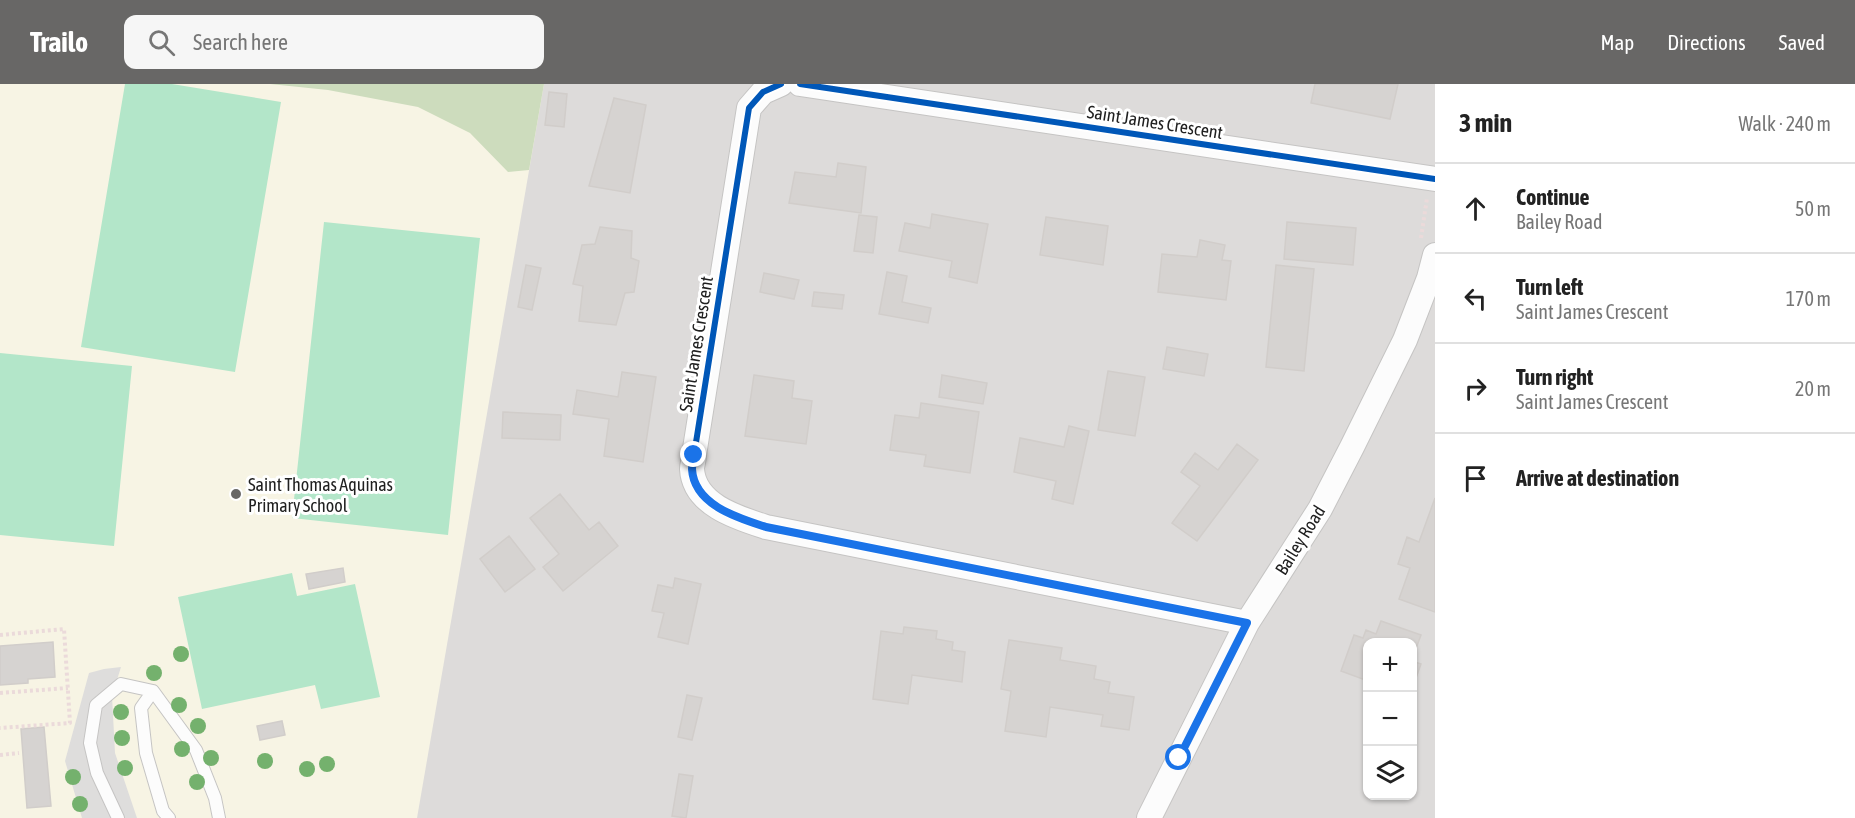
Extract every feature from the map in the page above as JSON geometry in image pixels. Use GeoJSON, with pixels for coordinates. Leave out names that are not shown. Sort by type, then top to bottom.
{"type":"FeatureCollection","features":[{"type":"Feature","properties":{"kind":"street","name":"Saint James Crescent"},"geometry":{"type":"LineString","coordinates":[[781,84],[763,92],[749,108],[694,455],[692,471],[699,490],[724,512],[766,527],[1247,623]]}},
{"type":"Feature","properties":{"kind":"street","name":"Saint James Crescent"},"geometry":{"type":"LineString","coordinates":[[800,84],[1433,179]]}},
{"type":"Feature","properties":{"kind":"street","name":"Bailey Road"},"geometry":{"type":"LineString","coordinates":[[1149,818],[1247,623],[1320,509],[1405,340],[1429,278],[1427,251]]}},
{"type":"Feature","properties":{"kind":"lane"},"geometry":{"type":"LineString","coordinates":[[118,818],[97,773],[90,743],[96,705],[122,684],[153,691],[196,750],[215,798],[219,818]]}},
{"type":"Feature","properties":{"kind":"lane"},"geometry":{"type":"LineString","coordinates":[[153,691],[141,708],[146,753],[163,811],[169,818]]}},
{"type":"Feature","properties":{"kind":"path"},"geometry":{"type":"LineString","coordinates":[[1427,251],[1433,179]]}},
{"type":"Feature","properties":{"kind":"path"},"geometry":{"type":"LineString","coordinates":[[0,635],[64,629],[70,723],[0,728]]}},
{"type":"Feature","properties":{"kind":"path"},"geometry":{"type":"LineString","coordinates":[[0,693],[68,688]]}},
{"type":"Feature","properties":{"kind":"path"},"geometry":{"type":"LineString","coordinates":[[0,754],[19,753]]}},
{"type":"Feature","properties":{"kind":"shaded area"},"geometry":{"type":"Polygon","coordinates":[[[0,84],[1435,84],[1435,818],[0,818],[0,84]]]}},
{"type":"Feature","properties":{"kind":"shaded area","name":"Saint Thomas Aquinas Primary School"},"geometry":{"type":"Polygon","coordinates":[[[0,84],[544,84],[417,818],[0,818],[0,84]]]}},
{"type":"Feature","properties":{"kind":"shaded area"},"geometry":{"type":"Polygon","coordinates":[[[121,667],[112,696],[115,753],[137,818],[82,818],[65,761],[89,673],[121,667]]]}},
{"type":"Feature","properties":{"kind":"green space"},"geometry":{"type":"Polygon","coordinates":[[[125,84],[172,84],[281,102],[235,372],[81,347],[125,84]]]}},
{"type":"Feature","properties":{"kind":"green space"},"geometry":{"type":"Polygon","coordinates":[[[270,84],[544,84],[529,170],[508,172],[470,133],[418,107],[328,90],[270,84]]]}},
{"type":"Feature","properties":{"kind":"green space"},"geometry":{"type":"Polygon","coordinates":[[[324,222],[480,238],[448,535],[292,518],[324,222]]]}},
{"type":"Feature","properties":{"kind":"green space"},"geometry":{"type":"Polygon","coordinates":[[[0,353],[132,366],[114,546],[0,535],[0,353]]]}},
{"type":"Feature","properties":{"kind":"green space"},"geometry":{"type":"Polygon","coordinates":[[[292,573],[297,596],[355,584],[380,697],[321,709],[315,685],[202,709],[178,597],[292,573]]]}},
{"type":"Feature","properties":{"kind":"building"},"geometry":{"type":"Polygon","coordinates":[[[1315,84],[1398,84],[1390,119],[1311,103],[1315,84]]]}},
{"type":"Feature","properties":{"kind":"building"},"geometry":{"type":"Polygon","coordinates":[[[549,92],[567,94],[564,127],[545,125],[549,92]]]}},
{"type":"Feature","properties":{"kind":"building"},"geometry":{"type":"Polygon","coordinates":[[[614,98],[646,105],[630,193],[589,186],[614,98]]]}},
{"type":"Feature","properties":{"kind":"building"},"geometry":{"type":"Polygon","coordinates":[[[838,163],[866,167],[861,213],[789,203],[795,172],[836,177],[838,163]]]}},
{"type":"Feature","properties":{"kind":"building"},"geometry":{"type":"Polygon","coordinates":[[[932,214],[988,224],[977,283],[949,277],[952,261],[899,251],[905,223],[930,228],[932,214]]]}},
{"type":"Feature","properties":{"kind":"building"},"geometry":{"type":"Polygon","coordinates":[[[859,215],[877,217],[873,253],[854,251],[859,215]]]}},
{"type":"Feature","properties":{"kind":"building"},"geometry":{"type":"Polygon","coordinates":[[[1046,217],[1108,226],[1103,265],[1040,255],[1046,217]]]}},
{"type":"Feature","properties":{"kind":"building"},"geometry":{"type":"Polygon","coordinates":[[[1287,222],[1356,228],[1353,265],[1284,259],[1287,222]]]}},
{"type":"Feature","properties":{"kind":"building"},"geometry":{"type":"Polygon","coordinates":[[[600,227],[632,231],[631,258],[639,261],[634,292],[625,293],[616,325],[579,321],[583,286],[573,284],[582,245],[595,244],[600,227]]]}},
{"type":"Feature","properties":{"kind":"building"},"geometry":{"type":"Polygon","coordinates":[[[1200,240],[1225,245],[1222,260],[1231,261],[1226,300],[1158,292],[1162,254],[1197,257],[1200,240]]]}},
{"type":"Feature","properties":{"kind":"building"},"geometry":{"type":"Polygon","coordinates":[[[526,265],[541,268],[532,310],[518,307],[526,265]]]}},
{"type":"Feature","properties":{"kind":"building"},"geometry":{"type":"Polygon","coordinates":[[[1276,265],[1314,269],[1304,371],[1266,367],[1276,265]]]}},
{"type":"Feature","properties":{"kind":"building"},"geometry":{"type":"Polygon","coordinates":[[[887,272],[907,276],[902,302],[931,308],[928,323],[879,314],[887,272]]]}},
{"type":"Feature","properties":{"kind":"building"},"geometry":{"type":"Polygon","coordinates":[[[764,273],[799,280],[794,299],[760,292],[764,273]]]}},
{"type":"Feature","properties":{"kind":"building"},"geometry":{"type":"Polygon","coordinates":[[[814,292],[844,295],[842,309],[812,306],[814,292]]]}},
{"type":"Feature","properties":{"kind":"building"},"geometry":{"type":"Polygon","coordinates":[[[1167,347],[1208,354],[1204,376],[1163,369],[1167,347]]]}},
{"type":"Feature","properties":{"kind":"building"},"geometry":{"type":"Polygon","coordinates":[[[1108,371],[1145,377],[1135,436],[1098,430],[1108,371]]]}},
{"type":"Feature","properties":{"kind":"building"},"geometry":{"type":"Polygon","coordinates":[[[622,372],[656,377],[643,462],[604,456],[609,419],[573,414],[577,390],[618,397],[622,372]]]}},
{"type":"Feature","properties":{"kind":"building"},"geometry":{"type":"Polygon","coordinates":[[[754,375],[794,381],[792,398],[812,401],[806,444],[745,436],[754,375]]]}},
{"type":"Feature","properties":{"kind":"building"},"geometry":{"type":"Polygon","coordinates":[[[942,375],[987,383],[983,404],[939,397],[942,375]]]}},
{"type":"Feature","properties":{"kind":"building"},"geometry":{"type":"Polygon","coordinates":[[[921,403],[979,412],[970,473],[924,466],[926,455],[890,450],[895,415],[919,418],[921,403]]]}},
{"type":"Feature","properties":{"kind":"building"},"geometry":{"type":"Polygon","coordinates":[[[503,412],[561,415],[560,440],[502,438],[503,412]]]}},
{"type":"Feature","properties":{"kind":"building"},"geometry":{"type":"Polygon","coordinates":[[[1069,426],[1089,431],[1073,504],[1052,499],[1056,481],[1014,472],[1020,438],[1064,447],[1069,426]]]}},
{"type":"Feature","properties":{"kind":"building"},"geometry":{"type":"Polygon","coordinates":[[[1237,444],[1258,460],[1197,541],[1172,523],[1200,486],[1181,472],[1195,453],[1218,470],[1237,444]]]}},
{"type":"Feature","properties":{"kind":"building"},"geometry":{"type":"Polygon","coordinates":[[[560,494],[589,530],[599,522],[618,546],[563,591],[543,567],[559,554],[530,518],[560,494]]]}},
{"type":"Feature","properties":{"kind":"building"},"geometry":{"type":"Polygon","coordinates":[[[1435,498],[1435,612],[1399,599],[1410,568],[1398,564],[1407,537],[1419,542],[1435,498]]]}},
{"type":"Feature","properties":{"kind":"building"},"geometry":{"type":"Polygon","coordinates":[[[509,536],[535,569],[505,592],[480,559],[509,536]]]}},
{"type":"Feature","properties":{"kind":"building"},"geometry":{"type":"Polygon","coordinates":[[[343,568],[345,582],[309,589],[306,574],[343,568]]]}},
{"type":"Feature","properties":{"kind":"building"},"geometry":{"type":"Polygon","coordinates":[[[675,578],[701,584],[688,644],[658,637],[664,613],[652,611],[658,585],[673,588],[675,578]]]}},
{"type":"Feature","properties":{"kind":"building"},"geometry":{"type":"Polygon","coordinates":[[[1381,621],[1421,635],[1417,646],[1417,638],[1363,638],[1366,630],[1376,634],[1381,621]]]}},
{"type":"Feature","properties":{"kind":"building"},"geometry":{"type":"Polygon","coordinates":[[[904,627],[937,631],[936,639],[953,642],[952,650],[965,652],[962,682],[912,675],[908,704],[873,699],[881,631],[903,634],[904,627]]]}},
{"type":"Feature","properties":{"kind":"building"},"geometry":{"type":"Polygon","coordinates":[[[1354,635],[1363,638],[1363,679],[1341,671],[1354,635]]]}},
{"type":"Feature","properties":{"kind":"building"},"geometry":{"type":"Polygon","coordinates":[[[1009,640],[1062,648],[1060,660],[1096,666],[1094,679],[1110,682],[1108,693],[1134,697],[1129,730],[1101,726],[1103,715],[1050,707],[1046,737],[1005,731],[1011,691],[1001,689],[1009,640]]]}},
{"type":"Feature","properties":{"kind":"building"},"geometry":{"type":"Polygon","coordinates":[[[53,642],[55,677],[28,679],[28,683],[0,685],[0,646],[53,642]]]}},
{"type":"Feature","properties":{"kind":"building"},"geometry":{"type":"Polygon","coordinates":[[[1417,663],[1421,664],[1417,675],[1417,663]]]}},
{"type":"Feature","properties":{"kind":"building"},"geometry":{"type":"Polygon","coordinates":[[[687,695],[702,698],[692,740],[678,737],[687,695]]]}},
{"type":"Feature","properties":{"kind":"building"},"geometry":{"type":"Polygon","coordinates":[[[282,721],[285,735],[260,740],[257,726],[282,721]]]}},
{"type":"Feature","properties":{"kind":"building"},"geometry":{"type":"Polygon","coordinates":[[[44,727],[51,806],[27,808],[21,729],[44,727]]]}},
{"type":"Feature","properties":{"kind":"building"},"geometry":{"type":"Polygon","coordinates":[[[679,774],[693,776],[686,818],[672,816],[679,774]]]}},
{"type":"Feature","properties":{"kind":"cycle path"},"geometry":{"type":"LineString","coordinates":[[781,84],[763,92],[749,108],[692,467],[700,492],[719,508],[766,527],[1247,623]]}},
{"type":"Feature","properties":{"kind":"cycle path"},"geometry":{"type":"LineString","coordinates":[[800,84],[1435,179]]}},
{"type":"Feature","properties":{"kind":"place","name":"Saint Thomas Aquinas Primary School"},"geometry":{"type":"Point","coordinates":[236,494]}},
{"type":"Feature","properties":{"kind":"route"},"geometry":{"type":"LineString","coordinates":[[694,455],[692,471],[699,490],[708,500],[724,512],[766,527],[1247,623],[1179,758]]}}]}
